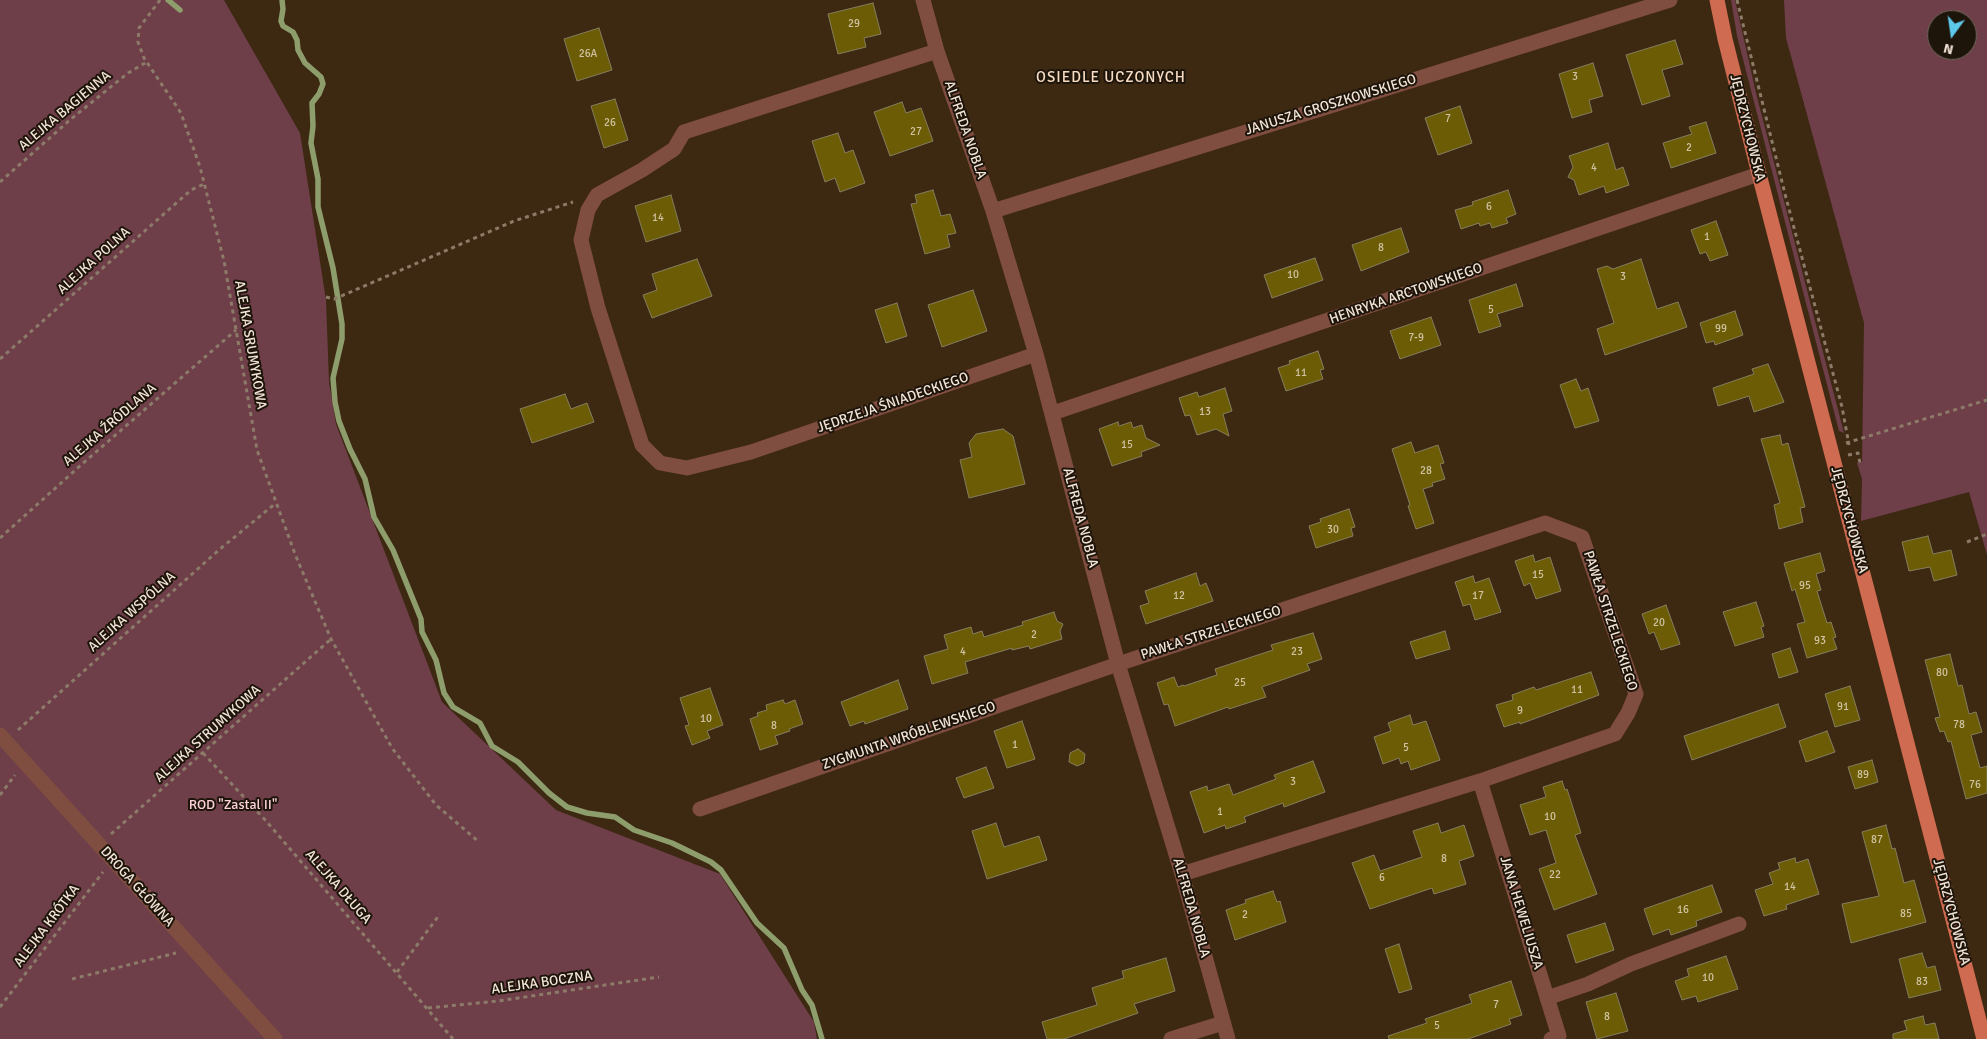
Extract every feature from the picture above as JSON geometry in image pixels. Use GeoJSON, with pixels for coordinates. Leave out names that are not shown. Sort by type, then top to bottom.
{"type":"FeatureCollection","features":[{"type":"Feature","properties":{"kind":"main road","name":"JĘDRZYCHOWSKA"},"geometry":{"type":"LineString","coordinates":[[1717,0],[1759,174],[1984,1039]]}},
{"type":"Feature","properties":{"kind":"street","name":"ALFREDA NOBLA"},"geometry":{"type":"LineString","coordinates":[[924,0],[937,51],[993,211],[1036,354],[1118,664],[1182,874],[1228,1039]]}},
{"type":"Feature","properties":{"kind":"street","name":"JANUSZA GROSZKOWSKIEGO"},"geometry":{"type":"LineString","coordinates":[[993,211],[1670,0]]}},
{"type":"Feature","properties":{"kind":"street"},"geometry":{"type":"LineString","coordinates":[[597,195],[642,170],[674,148],[684,132],[937,51]]}},
{"type":"Feature","properties":{"kind":"street","name":"HENRYKA ARCTOWSKIEGO"},"geometry":{"type":"LineString","coordinates":[[1053,413],[1759,174]]}},
{"type":"Feature","properties":{"kind":"street","name":"JĘDRZEJA ŚNIADECKIEGO"},"geometry":{"type":"LineString","coordinates":[[597,195],[588,210],[581,240],[598,308],[642,445],[660,464],[687,468],[751,452],[1036,354]]}},
{"type":"Feature","properties":{"kind":"street","name":"PAWŁA STRZELECKIEGO"},"geometry":{"type":"LineString","coordinates":[[1118,664],[1546,523],[1582,538],[1636,694],[1628,713],[1615,734],[1480,781],[1182,874]]}},
{"type":"Feature","properties":{"kind":"street","name":"ZYGMUNTA WRÓBLEWSKIEGO"},"geometry":{"type":"LineString","coordinates":[[700,809],[1118,664]]}},
{"type":"Feature","properties":{"kind":"street","name":"DROGA GŁÓWNA"},"geometry":{"type":"LineString","coordinates":[[3,738],[275,1039]]}},
{"type":"Feature","properties":{"kind":"street","name":"JANA HEWELIUSZA"},"geometry":{"type":"LineString","coordinates":[[1480,781],[1548,998],[1557,1038]]}},
{"type":"Feature","properties":{"kind":"street"},"geometry":{"type":"LineString","coordinates":[[1548,998],[1588,984],[1631,964],[1739,924]]}},
{"type":"Feature","properties":{"kind":"street"},"geometry":{"type":"LineString","coordinates":[[1171,1039],[1224,1023]]}},
{"type":"Feature","properties":{"kind":"path","name":"ALEJKA SRUMYKOWA"},"geometry":{"type":"LineString","coordinates":[[160,0],[139,28],[138,42],[146,62],[181,113],[204,184],[224,261],[257,450],[276,503],[331,639],[392,748],[436,805],[479,842]]}},
{"type":"Feature","properties":{"kind":"path","name":"ALEJKA BAGIENNA"},"geometry":{"type":"LineString","coordinates":[[0,182],[71,119],[128,73],[146,62]]}},
{"type":"Feature","properties":{"kind":"path","name":"ALEJKA POLNA"},"geometry":{"type":"LineString","coordinates":[[0,359],[191,190],[204,184]]}},
{"type":"Feature","properties":{"kind":"path"},"geometry":{"type":"LineString","coordinates":[[326,297],[334,299],[514,221],[597,195]]}},
{"type":"Feature","properties":{"kind":"path","name":"ALEJKA ŹRÓDLANA"},"geometry":{"type":"LineString","coordinates":[[0,538],[236,330]]}},
{"type":"Feature","properties":{"kind":"path"},"geometry":{"type":"LineString","coordinates":[[1831,448],[1987,400]]}},
{"type":"Feature","properties":{"kind":"path"},"geometry":{"type":"LineString","coordinates":[[1846,456],[1858,453],[1860,462]]}},
{"type":"Feature","properties":{"kind":"path","name":"ALEJKA WSPÓLNA"},"geometry":{"type":"LineString","coordinates":[[3,738],[220,549],[276,503]]}},
{"type":"Feature","properties":{"kind":"path"},"geometry":{"type":"LineString","coordinates":[[1967,542],[1987,534]]}},
{"type":"Feature","properties":{"kind":"path","name":"ALEJKA STRUMYKOWA"},"geometry":{"type":"LineString","coordinates":[[99,844],[331,639]]}},
{"type":"Feature","properties":{"kind":"path","name":"ALEJKA DŁUGA"},"geometry":{"type":"LineString","coordinates":[[203,753],[267,822],[453,1039]]}},
{"type":"Feature","properties":{"kind":"path"},"geometry":{"type":"LineString","coordinates":[[0,795],[25,762]]}},
{"type":"Feature","properties":{"kind":"path","name":"ALEJKA KRÓTKA"},"geometry":{"type":"LineString","coordinates":[[0,1007],[112,859]]}},
{"type":"Feature","properties":{"kind":"path"},"geometry":{"type":"LineString","coordinates":[[396,972],[440,914]]}},
{"type":"Feature","properties":{"kind":"path"},"geometry":{"type":"LineString","coordinates":[[72,979],[193,949]]}},
{"type":"Feature","properties":{"kind":"path","name":"ALEJKA BOCZNA"},"geometry":{"type":"LineString","coordinates":[[428,1008],[498,1001],[659,977]]}},
{"type":"Feature","properties":{"kind":"green space","name":"ROD \"Zastal II\""},"geometry":{"type":"Polygon","coordinates":[[[0,0],[224,0],[300,133],[326,300],[329,382],[336,424],[442,702],[556,810],[720,874],[814,1022],[817,1039],[0,1039],[0,0]]]}},
{"type":"Feature","properties":{"kind":"green space"},"geometry":{"type":"Polygon","coordinates":[[[1731,0],[1735,0],[1756,93],[1844,433],[1839,431],[1737,36],[1731,0]]]}},
{"type":"Feature","properties":{"kind":"green space"},"geometry":{"type":"Polygon","coordinates":[[[1784,0],[1987,0],[1987,555],[1969,492],[1861,521],[1862,479],[1857,463],[1862,462],[1864,323],[1786,38],[1784,0]]]}},
{"type":"Feature","properties":{"kind":"building"},"geometry":{"type":"Polygon","coordinates":[[[873,3],[881,34],[864,38],[866,47],[838,54],[828,14],[873,3]]]}},
{"type":"Feature","properties":{"kind":"building"},"geometry":{"type":"Polygon","coordinates":[[[599,28],[612,70],[577,81],[564,39],[599,28]]]}},
{"type":"Feature","properties":{"kind":"building"},"geometry":{"type":"Polygon","coordinates":[[[1675,40],[1683,64],[1662,70],[1670,96],[1642,105],[1626,55],[1675,40]]]}},
{"type":"Feature","properties":{"kind":"building"},"geometry":{"type":"Polygon","coordinates":[[[1593,63],[1603,96],[1589,100],[1592,112],[1572,118],[1559,74],[1593,63]]]}},
{"type":"Feature","properties":{"kind":"building"},"geometry":{"type":"Polygon","coordinates":[[[615,99],[628,140],[604,148],[591,106],[615,99]]]}},
{"type":"Feature","properties":{"kind":"building"},"geometry":{"type":"Polygon","coordinates":[[[902,102],[906,113],[921,108],[933,141],[890,156],[874,112],[902,102]]]}},
{"type":"Feature","properties":{"kind":"building"},"geometry":{"type":"Polygon","coordinates":[[[1460,106],[1472,143],[1438,155],[1425,118],[1460,106]]]}},
{"type":"Feature","properties":{"kind":"building"},"geometry":{"type":"Polygon","coordinates":[[[1706,122],[1716,153],[1671,168],[1663,143],[1692,134],[1689,127],[1706,122]]]}},
{"type":"Feature","properties":{"kind":"building"},"geometry":{"type":"Polygon","coordinates":[[[838,133],[845,153],[853,150],[865,183],[840,192],[835,178],[825,182],[812,141],[838,133]]]}},
{"type":"Feature","properties":{"kind":"building"},"geometry":{"type":"Polygon","coordinates":[[[1608,143],[1616,170],[1623,167],[1629,185],[1606,193],[1604,186],[1579,195],[1574,180],[1568,177],[1573,167],[1569,156],[1608,143]]]}},
{"type":"Feature","properties":{"kind":"building"},"geometry":{"type":"Polygon","coordinates":[[[933,190],[941,216],[950,214],[956,233],[947,235],[950,247],[925,254],[911,204],[917,203],[915,195],[933,190]]]}},
{"type":"Feature","properties":{"kind":"building"},"geometry":{"type":"Polygon","coordinates":[[[1508,190],[1516,214],[1506,218],[1508,223],[1492,228],[1490,223],[1480,226],[1479,223],[1461,229],[1455,210],[1473,205],[1472,202],[1508,190]]]}},
{"type":"Feature","properties":{"kind":"building"},"geometry":{"type":"Polygon","coordinates":[[[671,195],[681,231],[646,242],[635,206],[671,195]]]}},
{"type":"Feature","properties":{"kind":"building"},"geometry":{"type":"Polygon","coordinates":[[[1716,221],[1728,255],[1710,261],[1706,252],[1700,254],[1691,230],[1716,221]]]}},
{"type":"Feature","properties":{"kind":"building"},"geometry":{"type":"Polygon","coordinates":[[[1401,228],[1409,252],[1361,271],[1352,245],[1401,228]]]}},
{"type":"Feature","properties":{"kind":"building"},"geometry":{"type":"Polygon","coordinates":[[[1315,258],[1323,280],[1272,298],[1264,275],[1315,258]]]}},
{"type":"Feature","properties":{"kind":"building"},"geometry":{"type":"Polygon","coordinates":[[[697,259],[712,296],[652,318],[643,295],[657,290],[652,274],[697,259]]]}},
{"type":"Feature","properties":{"kind":"building"},"geometry":{"type":"Polygon","coordinates":[[[1641,259],[1657,309],[1678,302],[1687,327],[1605,355],[1597,329],[1614,323],[1597,269],[1607,266],[1613,269],[1641,259]]]}},
{"type":"Feature","properties":{"kind":"building"},"geometry":{"type":"Polygon","coordinates":[[[1516,284],[1523,306],[1497,314],[1501,326],[1479,333],[1469,300],[1516,284]]]}},
{"type":"Feature","properties":{"kind":"building"},"geometry":{"type":"Polygon","coordinates":[[[973,290],[987,331],[942,347],[928,305],[973,290]]]}},
{"type":"Feature","properties":{"kind":"building"},"geometry":{"type":"Polygon","coordinates":[[[897,303],[907,336],[886,343],[875,310],[897,303]]]}},
{"type":"Feature","properties":{"kind":"building"},"geometry":{"type":"Polygon","coordinates":[[[1735,311],[1743,335],[1715,345],[1714,341],[1706,343],[1700,323],[1735,311]]]}},
{"type":"Feature","properties":{"kind":"building"},"geometry":{"type":"Polygon","coordinates":[[[1431,317],[1441,345],[1400,359],[1390,331],[1431,317]]]}},
{"type":"Feature","properties":{"kind":"building"},"geometry":{"type":"Polygon","coordinates":[[[1318,351],[1324,369],[1320,370],[1323,379],[1286,391],[1278,368],[1290,364],[1289,361],[1318,351]]]}},
{"type":"Feature","properties":{"kind":"building"},"geometry":{"type":"Polygon","coordinates":[[[1768,364],[1784,402],[1754,412],[1749,396],[1718,406],[1713,388],[1754,374],[1752,369],[1768,364]]]}},
{"type":"Feature","properties":{"kind":"building"},"geometry":{"type":"Polygon","coordinates":[[[1576,379],[1581,391],[1588,388],[1599,421],[1575,428],[1560,385],[1576,379]]]}},
{"type":"Feature","properties":{"kind":"building"},"geometry":{"type":"Polygon","coordinates":[[[1225,388],[1232,411],[1223,414],[1229,436],[1216,429],[1197,435],[1190,415],[1185,416],[1179,398],[1197,392],[1199,397],[1225,388]]]}},
{"type":"Feature","properties":{"kind":"building"},"geometry":{"type":"Polygon","coordinates":[[[565,394],[571,409],[587,403],[594,422],[532,443],[520,409],[565,394]]]}},
{"type":"Feature","properties":{"kind":"building"},"geometry":{"type":"Polygon","coordinates":[[[1118,422],[1119,426],[1131,422],[1133,428],[1142,425],[1146,438],[1160,445],[1141,452],[1142,456],[1112,466],[1099,429],[1118,422]]]}},
{"type":"Feature","properties":{"kind":"building"},"geometry":{"type":"Polygon","coordinates":[[[1003,429],[1013,436],[1025,484],[969,498],[960,460],[972,457],[969,443],[976,434],[1003,429]]]}},
{"type":"Feature","properties":{"kind":"building"},"geometry":{"type":"Polygon","coordinates":[[[1780,435],[1782,445],[1788,443],[1805,507],[1800,508],[1803,522],[1779,529],[1774,505],[1780,503],[1761,439],[1780,435]]]}},
{"type":"Feature","properties":{"kind":"building"},"geometry":{"type":"Polygon","coordinates":[[[1411,442],[1415,453],[1438,445],[1444,463],[1440,464],[1445,479],[1432,483],[1433,486],[1423,489],[1434,523],[1416,529],[1392,449],[1411,442]]]}},
{"type":"Feature","properties":{"kind":"building"},"geometry":{"type":"Polygon","coordinates":[[[1349,509],[1355,527],[1351,528],[1353,536],[1316,548],[1309,526],[1321,522],[1320,519],[1349,509]]]}},
{"type":"Feature","properties":{"kind":"building"},"geometry":{"type":"Polygon","coordinates":[[[1928,536],[1933,554],[1951,550],[1957,575],[1934,581],[1930,567],[1909,571],[1902,542],[1928,536]]]}},
{"type":"Feature","properties":{"kind":"building"},"geometry":{"type":"Polygon","coordinates":[[[1820,553],[1825,571],[1816,574],[1821,590],[1817,591],[1827,623],[1831,622],[1836,637],[1833,638],[1837,649],[1807,658],[1797,624],[1805,622],[1795,589],[1792,591],[1784,563],[1820,553]]]}},
{"type":"Feature","properties":{"kind":"building"},"geometry":{"type":"Polygon","coordinates":[[[1533,555],[1535,562],[1550,557],[1561,591],[1536,599],[1530,583],[1524,586],[1515,561],[1533,555]]]}},
{"type":"Feature","properties":{"kind":"building"},"geometry":{"type":"Polygon","coordinates":[[[1196,573],[1200,586],[1206,583],[1213,601],[1146,624],[1140,606],[1149,603],[1145,591],[1196,573]]]}},
{"type":"Feature","properties":{"kind":"building"},"geometry":{"type":"Polygon","coordinates":[[[1473,576],[1475,583],[1489,578],[1501,612],[1475,620],[1470,604],[1463,606],[1455,582],[1473,576]]]}},
{"type":"Feature","properties":{"kind":"building"},"geometry":{"type":"Polygon","coordinates":[[[1756,602],[1764,626],[1761,627],[1764,637],[1735,646],[1723,612],[1756,602]]]}},
{"type":"Feature","properties":{"kind":"building"},"geometry":{"type":"Polygon","coordinates":[[[1666,605],[1680,644],[1661,650],[1654,632],[1649,634],[1642,614],[1666,605]]]}},
{"type":"Feature","properties":{"kind":"building"},"geometry":{"type":"Polygon","coordinates":[[[1054,612],[1057,621],[1063,624],[1060,631],[1062,639],[1030,649],[1029,646],[1012,650],[1012,648],[965,662],[968,673],[932,684],[924,656],[948,649],[944,635],[971,627],[973,634],[982,631],[984,637],[1023,625],[1022,622],[1054,612]]]}},
{"type":"Feature","properties":{"kind":"building"},"geometry":{"type":"Polygon","coordinates":[[[1445,631],[1450,649],[1416,659],[1410,642],[1445,631]]]}},
{"type":"Feature","properties":{"kind":"building"},"geometry":{"type":"Polygon","coordinates":[[[1313,633],[1322,659],[1307,664],[1310,670],[1262,687],[1266,697],[1229,709],[1228,707],[1175,726],[1168,704],[1164,705],[1157,683],[1174,677],[1178,687],[1184,686],[1217,675],[1215,669],[1273,650],[1271,645],[1313,633]]]}},
{"type":"Feature","properties":{"kind":"building"},"geometry":{"type":"Polygon","coordinates":[[[1790,648],[1798,672],[1779,678],[1772,654],[1790,648]]]}},
{"type":"Feature","properties":{"kind":"building"},"geometry":{"type":"Polygon","coordinates":[[[1950,654],[1958,686],[1962,685],[1969,714],[1976,712],[1982,732],[1971,735],[1980,768],[1987,766],[1987,793],[1966,799],[1951,741],[1948,742],[1944,731],[1940,732],[1935,718],[1940,717],[1925,660],[1950,654]]]}},
{"type":"Feature","properties":{"kind":"building"},"geometry":{"type":"Polygon","coordinates":[[[1591,672],[1599,695],[1520,724],[1520,722],[1504,727],[1496,705],[1513,700],[1512,695],[1534,687],[1536,690],[1591,672]]]}},
{"type":"Feature","properties":{"kind":"building"},"geometry":{"type":"Polygon","coordinates":[[[898,680],[908,709],[865,724],[864,721],[850,726],[841,702],[898,680]]]}},
{"type":"Feature","properties":{"kind":"building"},"geometry":{"type":"Polygon","coordinates":[[[1850,686],[1860,720],[1835,727],[1825,694],[1850,686]]]}},
{"type":"Feature","properties":{"kind":"building"},"geometry":{"type":"Polygon","coordinates":[[[710,688],[723,725],[707,731],[710,738],[692,745],[685,726],[689,725],[680,698],[710,688]]]}},
{"type":"Feature","properties":{"kind":"building"},"geometry":{"type":"Polygon","coordinates":[[[783,700],[785,704],[795,700],[803,724],[775,736],[778,744],[760,750],[750,719],[758,716],[757,713],[767,710],[766,705],[783,700]]]}},
{"type":"Feature","properties":{"kind":"building"},"geometry":{"type":"Polygon","coordinates":[[[1778,704],[1786,727],[1692,760],[1684,736],[1778,704]]]}},
{"type":"Feature","properties":{"kind":"building"},"geometry":{"type":"Polygon","coordinates":[[[1410,715],[1413,725],[1426,721],[1440,760],[1411,770],[1408,761],[1401,764],[1399,758],[1383,764],[1374,737],[1391,731],[1388,723],[1410,715]]]}},
{"type":"Feature","properties":{"kind":"building"},"geometry":{"type":"Polygon","coordinates":[[[1022,721],[1035,759],[1007,768],[994,731],[1022,721]]]}},
{"type":"Feature","properties":{"kind":"building"},"geometry":{"type":"Polygon","coordinates":[[[1827,731],[1835,752],[1806,762],[1799,741],[1827,731]]]}},
{"type":"Feature","properties":{"kind":"building"},"geometry":{"type":"Polygon","coordinates":[[[1078,749],[1085,754],[1084,763],[1077,766],[1069,762],[1070,753],[1078,749]]]}},
{"type":"Feature","properties":{"kind":"building"},"geometry":{"type":"Polygon","coordinates":[[[1872,760],[1878,782],[1855,789],[1848,767],[1872,760]]]}},
{"type":"Feature","properties":{"kind":"building"},"geometry":{"type":"Polygon","coordinates":[[[1313,761],[1325,792],[1284,807],[1283,803],[1244,817],[1246,822],[1226,829],[1225,825],[1204,833],[1190,792],[1207,786],[1208,791],[1229,784],[1233,795],[1276,779],[1274,775],[1313,761]]]}},
{"type":"Feature","properties":{"kind":"building"},"geometry":{"type":"Polygon","coordinates":[[[986,767],[994,788],[964,798],[956,778],[986,767]]]}},
{"type":"Feature","properties":{"kind":"building"},"geometry":{"type":"Polygon","coordinates":[[[1562,781],[1565,790],[1567,789],[1581,833],[1575,835],[1597,894],[1554,910],[1539,869],[1556,863],[1546,830],[1530,835],[1520,805],[1546,797],[1543,787],[1562,781]]]}},
{"type":"Feature","properties":{"kind":"building"},"geometry":{"type":"Polygon","coordinates":[[[996,823],[1004,847],[1039,836],[1047,860],[987,879],[972,831],[996,823]]]}},
{"type":"Feature","properties":{"kind":"building"},"geometry":{"type":"Polygon","coordinates":[[[1438,823],[1441,833],[1464,825],[1474,856],[1459,861],[1466,884],[1434,894],[1432,888],[1370,909],[1352,863],[1374,855],[1380,871],[1422,857],[1413,831],[1438,823]]]}},
{"type":"Feature","properties":{"kind":"building"},"geometry":{"type":"Polygon","coordinates":[[[1886,825],[1892,849],[1895,848],[1904,883],[1914,880],[1926,922],[1851,943],[1842,904],[1879,896],[1862,832],[1886,825]]]}},
{"type":"Feature","properties":{"kind":"building"},"geometry":{"type":"Polygon","coordinates":[[[1795,858],[1796,863],[1808,859],[1819,894],[1786,905],[1787,909],[1764,916],[1755,890],[1773,884],[1769,873],[1780,869],[1778,863],[1795,858]]]}},
{"type":"Feature","properties":{"kind":"building"},"geometry":{"type":"Polygon","coordinates":[[[1712,885],[1722,912],[1696,921],[1697,926],[1671,935],[1669,929],[1653,935],[1644,909],[1712,885]]]}},
{"type":"Feature","properties":{"kind":"building"},"geometry":{"type":"Polygon","coordinates":[[[1273,891],[1277,902],[1280,901],[1286,922],[1235,940],[1226,910],[1246,903],[1245,900],[1273,891]]]}},
{"type":"Feature","properties":{"kind":"building"},"geometry":{"type":"Polygon","coordinates":[[[1605,923],[1614,950],[1576,963],[1567,935],[1605,923]]]}},
{"type":"Feature","properties":{"kind":"building"},"geometry":{"type":"Polygon","coordinates":[[[1399,944],[1412,989],[1399,993],[1385,949],[1399,944]]]}},
{"type":"Feature","properties":{"kind":"building"},"geometry":{"type":"Polygon","coordinates":[[[1922,953],[1927,968],[1935,966],[1941,990],[1909,998],[1899,959],[1922,953]]]}},
{"type":"Feature","properties":{"kind":"building"},"geometry":{"type":"Polygon","coordinates":[[[1726,956],[1738,989],[1698,1002],[1696,996],[1682,1000],[1675,981],[1689,976],[1687,969],[1726,956]]]}},
{"type":"Feature","properties":{"kind":"building"},"geometry":{"type":"Polygon","coordinates":[[[1166,958],[1175,991],[1134,1004],[1138,1013],[1064,1039],[1047,1039],[1042,1022],[1097,1005],[1092,988],[1124,978],[1122,971],[1166,958]]]}},
{"type":"Feature","properties":{"kind":"building"},"geometry":{"type":"Polygon","coordinates":[[[1511,981],[1522,1015],[1509,1019],[1511,1024],[1468,1039],[1389,1039],[1388,1036],[1427,1023],[1425,1019],[1472,1003],[1469,995],[1511,981]]]}},
{"type":"Feature","properties":{"kind":"building"},"geometry":{"type":"Polygon","coordinates":[[[1616,993],[1628,1031],[1597,1039],[1586,1002],[1616,993]]]}},
{"type":"Feature","properties":{"kind":"building"},"geometry":{"type":"Polygon","coordinates":[[[1923,1016],[1925,1025],[1935,1023],[1939,1039],[1893,1039],[1893,1034],[1907,1030],[1904,1021],[1923,1016]]]}},
{"type":"Feature","properties":{"kind":"waterway"},"geometry":{"type":"LineString","coordinates":[[168,0],[180,10]]}},
{"type":"Feature","properties":{"kind":"waterway"},"geometry":{"type":"LineString","coordinates":[[282,0],[281,21],[283,26],[293,32],[297,40],[298,50],[305,63],[321,77],[323,84],[319,94],[312,103],[313,126],[311,143],[318,179],[318,207],[333,268],[342,324],[342,339],[333,378],[339,421],[365,479],[374,517],[393,550],[421,619],[422,632],[436,660],[444,693],[453,707],[480,723],[492,746],[518,762],[549,793],[567,807],[587,813],[615,817],[634,830],[672,843],[711,862],[721,870],[757,923],[784,948],[802,990],[812,1005],[822,1039]]}},
{"type":"Feature","properties":{"kind":"district","name":"OSIEDLE UCZONYCH"},"geometry":{"type":"Point","coordinates":[1111,78]}}]}
